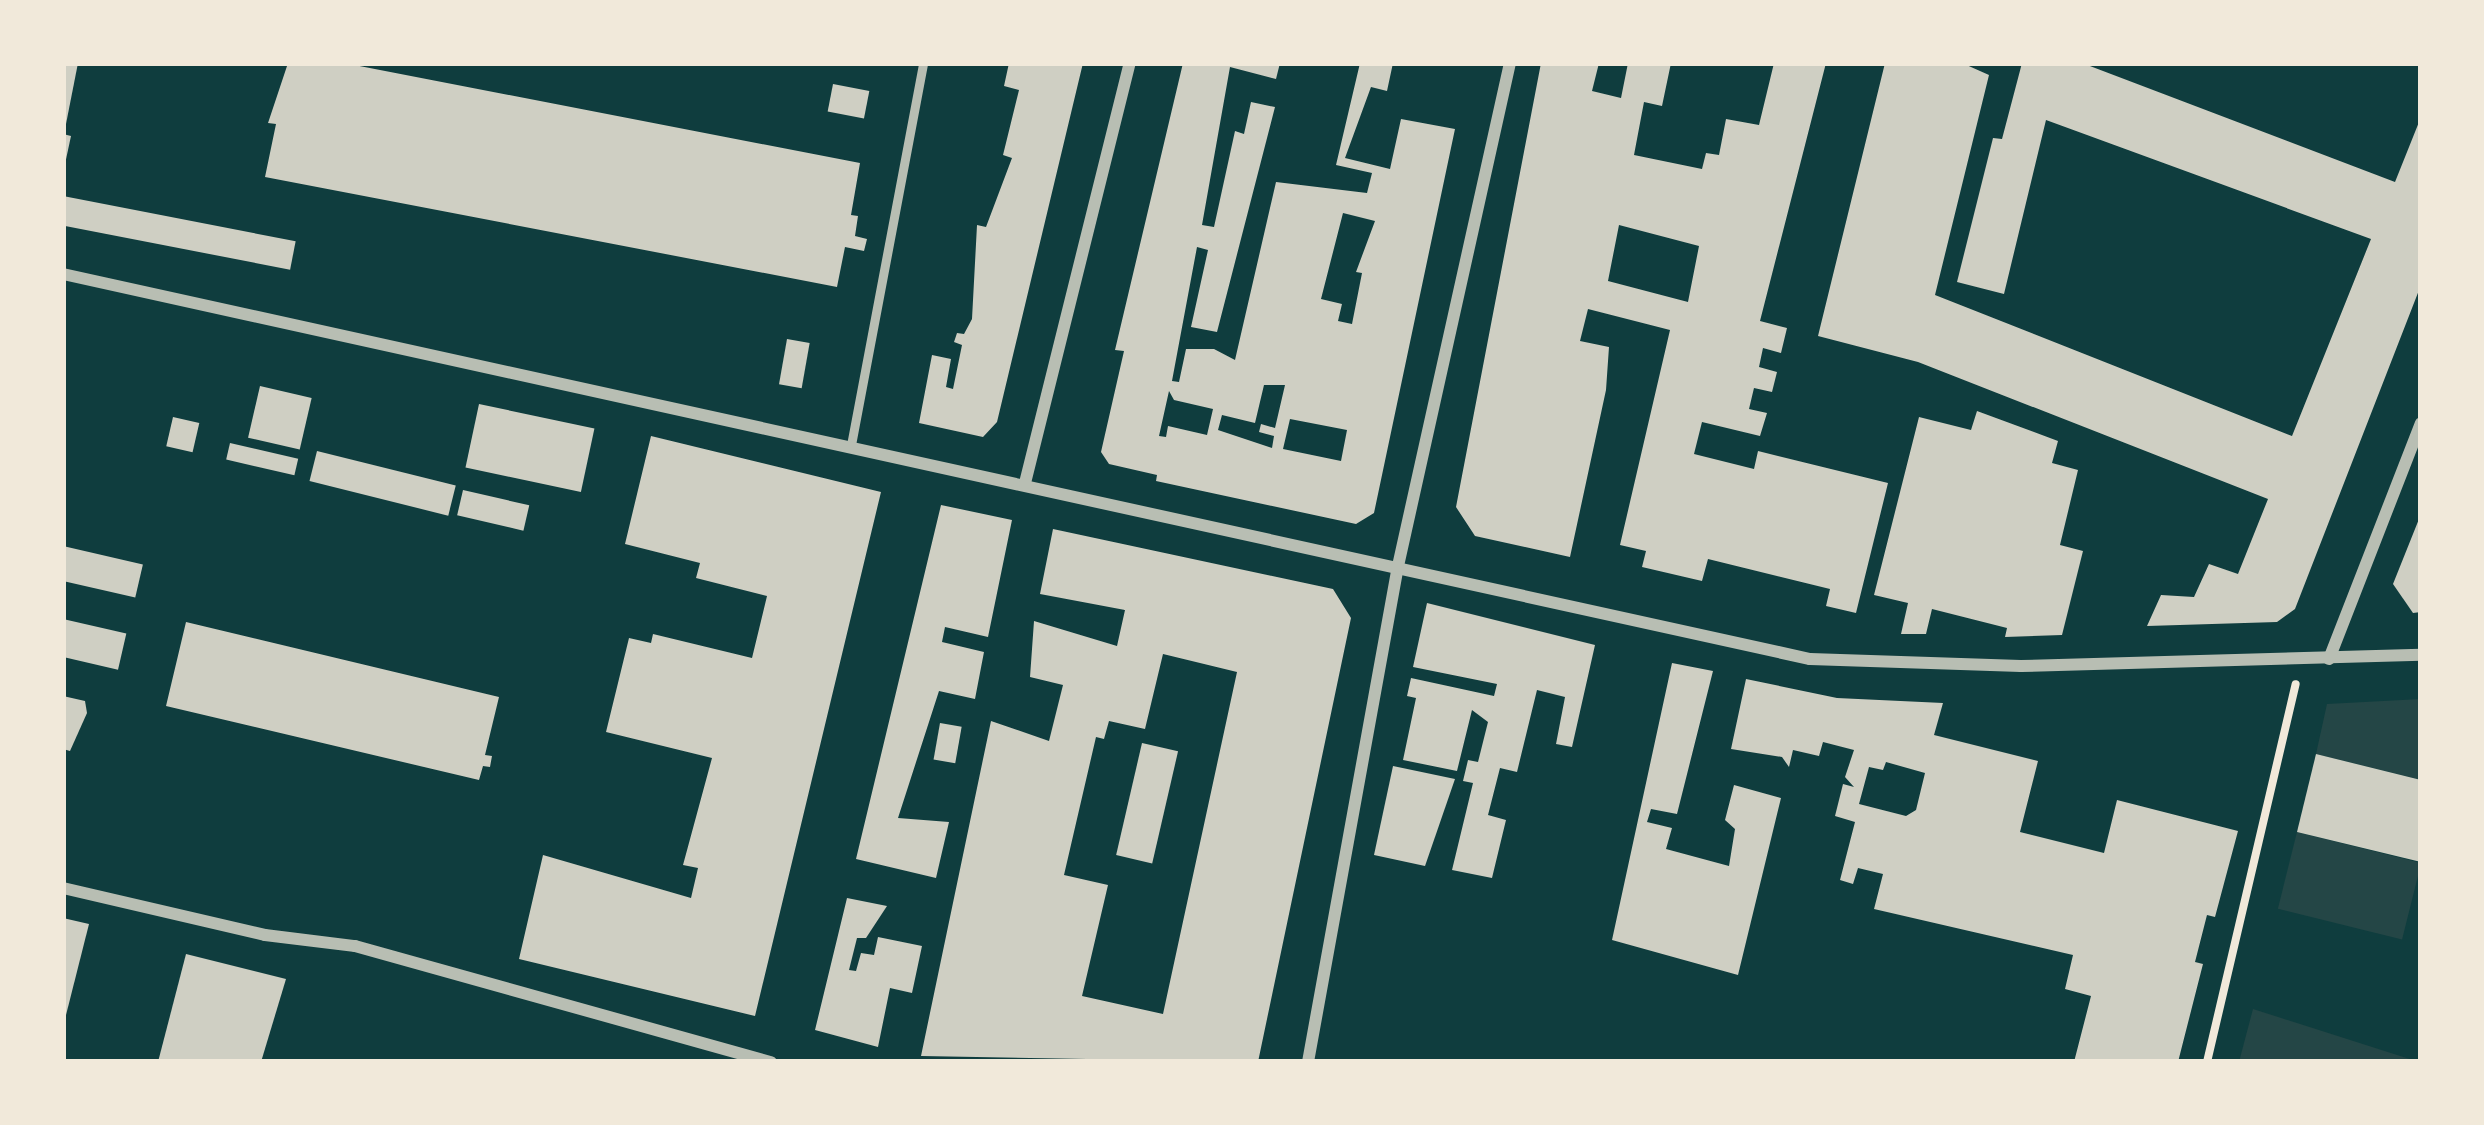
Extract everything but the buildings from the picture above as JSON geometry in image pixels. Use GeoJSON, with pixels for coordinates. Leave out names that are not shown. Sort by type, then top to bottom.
{"type":"FeatureCollection","features":[{"type":"Feature","properties":{"kind":"street"},"geometry":{"type":"LineString","coordinates":[[1025,483],[1130,63]]}},
{"type":"Feature","properties":{"kind":"street"},"geometry":{"type":"LineString","coordinates":[[1308,1062],[1398,566],[1510,63]]}},
{"type":"Feature","properties":{"kind":"street"},"geometry":{"type":"LineString","coordinates":[[63,274],[1810,659],[2021,666],[2421,655]]}},
{"type":"Feature","properties":{"kind":"street"},"geometry":{"type":"LineString","coordinates":[[2329,659],[2421,422]]}},
{"type":"Feature","properties":{"kind":"street"},"geometry":{"type":"LineString","coordinates":[[63,888],[265,935],[355,946],[771,1062]]}},
{"type":"Feature","properties":{"kind":"lane"},"geometry":{"type":"LineString","coordinates":[[851,445],[923,63]]}},
{"type":"Feature","properties":{"kind":"path"},"geometry":{"type":"LineString","coordinates":[[2207,1062],[2302,661]]}},
{"type":"Feature","properties":{"kind":"shaded area"},"geometry":{"type":"Polygon","coordinates":[[[2421,699],[2421,780],[2316,754],[2327,704],[2421,699]]]}},
{"type":"Feature","properties":{"kind":"shaded area"},"geometry":{"type":"Polygon","coordinates":[[[2297,832],[2421,863],[2402,940],[2278,909],[2297,832]]]}},
{"type":"Feature","properties":{"kind":"shaded area"},"geometry":{"type":"Polygon","coordinates":[[[2253,1009],[2419,1062],[2239,1062],[2253,1009]]]}}]}
